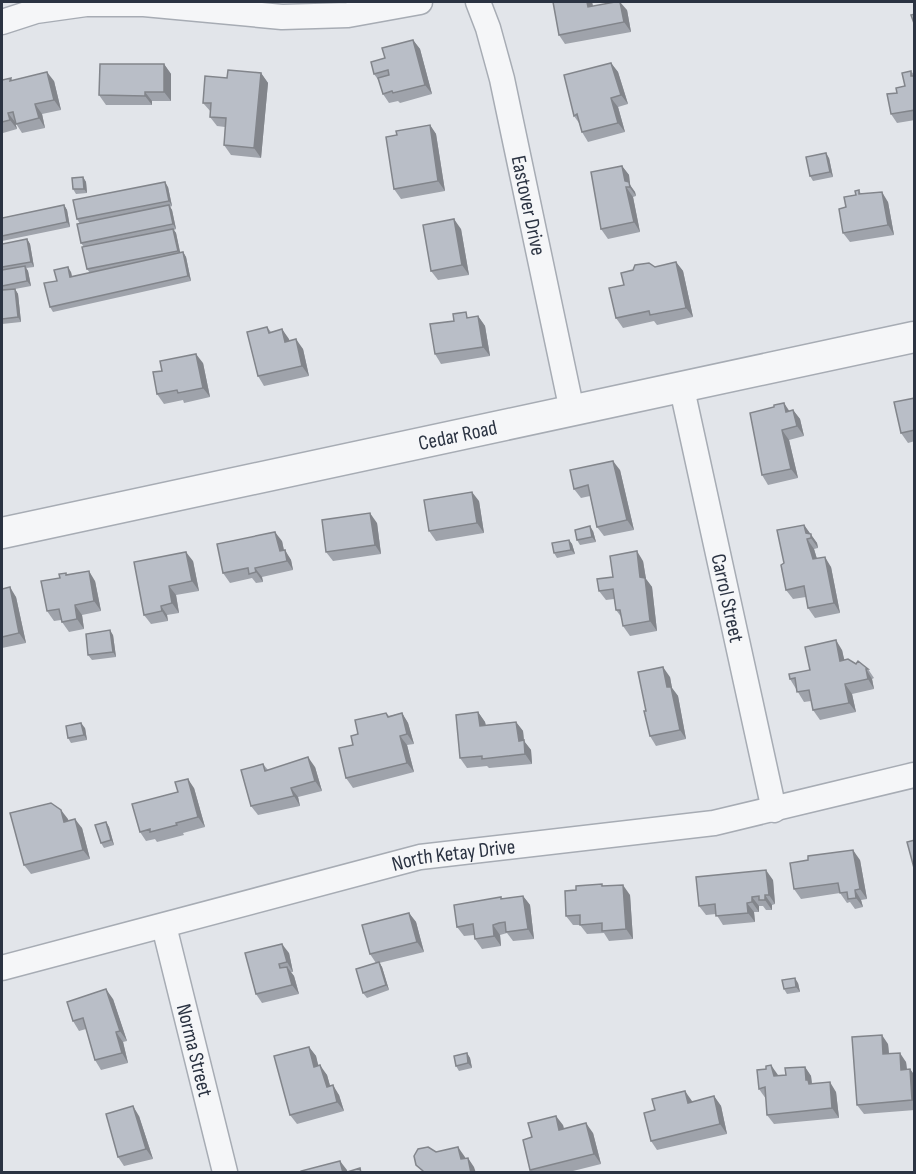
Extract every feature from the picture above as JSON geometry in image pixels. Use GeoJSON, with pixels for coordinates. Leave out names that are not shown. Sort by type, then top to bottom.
{"type":"FeatureCollection","features":[{"type":"Feature","properties":{"kind":"street"},"geometry":{"type":"LineString","coordinates":[[2,22],[36,11],[86,4],[144,4],[282,17],[348,15],[420,2]]}},
{"type":"Feature","properties":{"kind":"street","name":"Eastover Drive"},"geometry":{"type":"LineString","coordinates":[[478,2],[488,28],[502,79],[572,411]]}},
{"type":"Feature","properties":{"kind":"street","name":"Cedar Road"},"geometry":{"type":"LineString","coordinates":[[2,533],[915,338]]}},
{"type":"Feature","properties":{"kind":"street","name":"Carrol Street"},"geometry":{"type":"LineString","coordinates":[[682,389],[774,810]]}},
{"type":"Feature","properties":{"kind":"street","name":"North Ketay Drive"},"geometry":{"type":"LineString","coordinates":[[2,968],[420,857],[714,823],[915,775]]}},
{"type":"Feature","properties":{"kind":"street","name":"Norma Street"},"geometry":{"type":"LineString","coordinates":[[164,926],[225,1173]]}},
{"type":"Feature","properties":{"kind":"building"},"geometry":{"type":"Polygon","coordinates":[[[553,2],[587,2],[588,7],[620,2],[624,22],[559,35],[553,2]]]}},
{"type":"Feature","properties":{"kind":"building"},"geometry":{"type":"Polygon","coordinates":[[[915,14],[915,26],[911,15],[915,14]]]}},
{"type":"Feature","properties":{"kind":"building"},"geometry":{"type":"Polygon","coordinates":[[[413,40],[425,85],[383,94],[378,78],[389,75],[388,70],[374,74],[371,62],[385,58],[382,48],[413,40]]]}},
{"type":"Feature","properties":{"kind":"building"},"geometry":{"type":"Polygon","coordinates":[[[611,63],[621,95],[611,98],[618,123],[582,132],[577,114],[574,116],[564,75],[611,63]]]}},
{"type":"Feature","properties":{"kind":"building"},"geometry":{"type":"Polygon","coordinates":[[[100,64],[164,64],[164,92],[145,92],[145,96],[99,95],[100,64]]]}},
{"type":"Feature","properties":{"kind":"building"},"geometry":{"type":"Polygon","coordinates":[[[228,70],[261,73],[254,148],[224,145],[226,118],[210,117],[211,103],[203,103],[205,76],[227,78],[228,70]]]}},
{"type":"Feature","properties":{"kind":"building"},"geometry":{"type":"Polygon","coordinates":[[[911,71],[911,76],[915,76],[915,110],[891,114],[887,94],[897,93],[896,88],[905,86],[902,73],[911,71]]]}},
{"type":"Feature","properties":{"kind":"building"},"geometry":{"type":"Polygon","coordinates":[[[47,72],[54,100],[35,104],[39,118],[16,124],[13,112],[8,113],[10,120],[2,122],[2,80],[11,78],[10,81],[47,72]]]}},
{"type":"Feature","properties":{"kind":"building"},"geometry":{"type":"Polygon","coordinates":[[[430,125],[438,181],[394,189],[386,137],[397,135],[396,131],[430,125]]]}},
{"type":"Feature","properties":{"kind":"building"},"geometry":{"type":"Polygon","coordinates":[[[826,153],[830,172],[810,176],[806,157],[826,153]]]}},
{"type":"Feature","properties":{"kind":"building"},"geometry":{"type":"Polygon","coordinates":[[[622,166],[625,181],[629,182],[630,187],[626,187],[634,222],[601,229],[591,172],[622,166]]]}},
{"type":"Feature","properties":{"kind":"building"},"geometry":{"type":"Polygon","coordinates":[[[83,177],[84,189],[73,189],[72,178],[83,177]]]}},
{"type":"Feature","properties":{"kind":"building"},"geometry":{"type":"Polygon","coordinates":[[[165,182],[169,201],[77,219],[73,200],[165,182]]]}},
{"type":"Feature","properties":{"kind":"building"},"geometry":{"type":"Polygon","coordinates":[[[859,190],[859,194],[882,192],[888,225],[843,233],[839,209],[846,207],[844,197],[856,195],[855,191],[859,190]]]}},
{"type":"Feature","properties":{"kind":"building"},"geometry":{"type":"Polygon","coordinates":[[[64,205],[67,222],[2,236],[2,218],[64,205]]]}},
{"type":"Feature","properties":{"kind":"building"},"geometry":{"type":"Polygon","coordinates":[[[169,205],[173,224],[81,243],[77,224],[169,205]]]}},
{"type":"Feature","properties":{"kind":"building"},"geometry":{"type":"Polygon","coordinates":[[[454,219],[462,265],[431,271],[423,225],[454,219]]]}},
{"type":"Feature","properties":{"kind":"building"},"geometry":{"type":"Polygon","coordinates":[[[173,229],[178,251],[87,269],[82,247],[173,229]]]}},
{"type":"Feature","properties":{"kind":"building"},"geometry":{"type":"Polygon","coordinates":[[[27,239],[31,262],[2,267],[2,244],[27,239]]]}},
{"type":"Feature","properties":{"kind":"building"},"geometry":{"type":"Polygon","coordinates":[[[183,252],[188,276],[50,307],[44,283],[57,281],[54,270],[68,267],[70,277],[183,252]]]}},
{"type":"Feature","properties":{"kind":"building"},"geometry":{"type":"Polygon","coordinates":[[[676,262],[686,308],[650,315],[649,311],[616,318],[609,288],[624,285],[621,273],[633,270],[635,265],[649,263],[655,267],[676,262]]]}},
{"type":"Feature","properties":{"kind":"building"},"geometry":{"type":"Polygon","coordinates":[[[25,266],[27,281],[2,286],[2,270],[25,266]]]}},
{"type":"Feature","properties":{"kind":"building"},"geometry":{"type":"Polygon","coordinates":[[[15,289],[18,317],[2,319],[2,290],[15,289]]]}},
{"type":"Feature","properties":{"kind":"building"},"geometry":{"type":"Polygon","coordinates":[[[466,312],[467,318],[478,316],[483,347],[435,354],[430,324],[454,321],[453,314],[466,312]]]}},
{"type":"Feature","properties":{"kind":"building"},"geometry":{"type":"Polygon","coordinates":[[[267,327],[269,333],[282,329],[285,342],[296,339],[302,366],[258,376],[247,332],[267,327]]]}},
{"type":"Feature","properties":{"kind":"building"},"geometry":{"type":"Polygon","coordinates":[[[196,354],[203,388],[157,394],[153,372],[162,371],[160,361],[196,354]]]}},
{"type":"Feature","properties":{"kind":"building"},"geometry":{"type":"Polygon","coordinates":[[[915,398],[915,430],[901,433],[894,402],[915,398]]]}},
{"type":"Feature","properties":{"kind":"building"},"geometry":{"type":"Polygon","coordinates":[[[784,403],[786,412],[793,410],[797,426],[782,430],[791,469],[762,475],[750,413],[784,403]]]}},
{"type":"Feature","properties":{"kind":"building"},"geometry":{"type":"Polygon","coordinates":[[[613,461],[627,520],[597,527],[588,485],[574,489],[570,470],[613,461]]]}},
{"type":"Feature","properties":{"kind":"building"},"geometry":{"type":"Polygon","coordinates":[[[472,492],[477,523],[429,531],[424,500],[472,492]]]}},
{"type":"Feature","properties":{"kind":"building"},"geometry":{"type":"Polygon","coordinates":[[[370,513],[375,545],[326,552],[322,520],[370,513]]]}},
{"type":"Feature","properties":{"kind":"building"},"geometry":{"type":"Polygon","coordinates":[[[804,525],[806,533],[811,534],[811,538],[807,539],[813,559],[825,557],[834,603],[808,608],[804,586],[786,590],[781,565],[784,563],[777,530],[804,525]]]}},
{"type":"Feature","properties":{"kind":"building"},"geometry":{"type":"Polygon","coordinates":[[[590,526],[592,537],[577,540],[575,530],[590,526]]]}},
{"type":"Feature","properties":{"kind":"building"},"geometry":{"type":"Polygon","coordinates":[[[275,532],[280,551],[285,550],[287,561],[255,568],[256,572],[249,574],[248,568],[223,573],[217,544],[275,532]]]}},
{"type":"Feature","properties":{"kind":"building"},"geometry":{"type":"Polygon","coordinates":[[[569,540],[571,550],[554,553],[552,543],[569,540]]]}},
{"type":"Feature","properties":{"kind":"building"},"geometry":{"type":"Polygon","coordinates":[[[637,551],[640,577],[645,578],[650,621],[623,626],[620,610],[616,610],[613,589],[599,591],[597,579],[613,577],[610,556],[637,551]]]}},
{"type":"Feature","properties":{"kind":"building"},"geometry":{"type":"Polygon","coordinates":[[[186,552],[192,581],[169,586],[172,603],[161,606],[162,611],[144,615],[134,562],[186,552]]]}},
{"type":"Feature","properties":{"kind":"building"},"geometry":{"type":"Polygon","coordinates":[[[89,571],[94,601],[75,605],[77,619],[62,622],[59,609],[47,611],[41,581],[60,578],[59,574],[89,571]]]}},
{"type":"Feature","properties":{"kind":"building"},"geometry":{"type":"Polygon","coordinates":[[[10,587],[19,633],[2,637],[2,589],[10,587]]]}},
{"type":"Feature","properties":{"kind":"building"},"geometry":{"type":"Polygon","coordinates":[[[110,630],[113,652],[88,655],[86,634],[110,630]]]}},
{"type":"Feature","properties":{"kind":"building"},"geometry":{"type":"Polygon","coordinates":[[[836,640],[840,661],[848,659],[856,664],[858,661],[868,669],[866,669],[868,679],[845,684],[849,703],[813,710],[809,690],[797,692],[795,678],[790,679],[789,674],[810,670],[805,647],[836,640]]]}},
{"type":"Feature","properties":{"kind":"building"},"geometry":{"type":"Polygon","coordinates":[[[663,667],[667,687],[671,687],[680,730],[650,736],[638,672],[663,667]]]}},
{"type":"Feature","properties":{"kind":"building"},"geometry":{"type":"Polygon","coordinates":[[[478,712],[480,726],[516,722],[519,741],[524,740],[525,754],[482,759],[482,756],[460,758],[456,715],[478,712]]]}},
{"type":"Feature","properties":{"kind":"building"},"geometry":{"type":"Polygon","coordinates":[[[386,713],[388,717],[402,713],[407,734],[400,736],[407,763],[346,778],[339,748],[353,745],[351,736],[358,734],[355,720],[386,713]]]}},
{"type":"Feature","properties":{"kind":"building"},"geometry":{"type":"Polygon","coordinates":[[[81,723],[84,735],[68,738],[66,726],[81,723]]]}},
{"type":"Feature","properties":{"kind":"building"},"geometry":{"type":"Polygon","coordinates":[[[308,757],[315,781],[291,788],[294,796],[251,806],[241,770],[263,764],[265,771],[308,757]]]}},
{"type":"Feature","properties":{"kind":"building"},"geometry":{"type":"Polygon","coordinates":[[[188,779],[198,817],[150,832],[150,829],[140,832],[132,804],[178,792],[175,782],[188,779]]]}},
{"type":"Feature","properties":{"kind":"building"},"geometry":{"type":"Polygon","coordinates":[[[51,803],[61,810],[64,822],[75,819],[83,850],[24,865],[10,813],[51,803]]]}},
{"type":"Feature","properties":{"kind":"building"},"geometry":{"type":"Polygon","coordinates":[[[106,822],[111,840],[101,843],[95,825],[106,822]]]}},
{"type":"Feature","properties":{"kind":"building"},"geometry":{"type":"Polygon","coordinates":[[[915,840],[915,868],[914,868],[907,842],[915,840]]]}},
{"type":"Feature","properties":{"kind":"building"},"geometry":{"type":"Polygon","coordinates":[[[853,850],[860,889],[855,890],[856,898],[848,899],[847,892],[840,893],[838,883],[794,889],[790,863],[808,860],[808,856],[853,850]]]}},
{"type":"Feature","properties":{"kind":"building"},"geometry":{"type":"Polygon","coordinates":[[[766,870],[769,895],[765,895],[765,900],[759,900],[759,896],[752,897],[752,902],[747,903],[748,913],[716,916],[715,904],[699,906],[696,877],[766,870]]]}},
{"type":"Feature","properties":{"kind":"building"},"geometry":{"type":"Polygon","coordinates":[[[602,884],[602,886],[623,885],[626,929],[602,931],[602,923],[580,925],[580,915],[566,916],[565,891],[576,890],[576,886],[602,884]]]}},
{"type":"Feature","properties":{"kind":"building"},"geometry":{"type":"Polygon","coordinates":[[[523,896],[528,929],[506,932],[505,922],[499,923],[493,925],[494,936],[475,939],[473,924],[457,927],[454,905],[501,897],[501,899],[523,896]]]}},
{"type":"Feature","properties":{"kind":"building"},"geometry":{"type":"Polygon","coordinates":[[[409,913],[417,942],[370,954],[362,925],[409,913]]]}},
{"type":"Feature","properties":{"kind":"building"},"geometry":{"type":"Polygon","coordinates":[[[282,944],[287,962],[279,964],[280,968],[287,967],[292,985],[256,994],[245,953],[282,944]]]}},
{"type":"Feature","properties":{"kind":"building"},"geometry":{"type":"Polygon","coordinates":[[[379,962],[386,985],[363,993],[356,969],[379,962]]]}},
{"type":"Feature","properties":{"kind":"building"},"geometry":{"type":"Polygon","coordinates":[[[795,978],[796,987],[784,989],[782,980],[795,978]]]}},
{"type":"Feature","properties":{"kind":"building"},"geometry":{"type":"Polygon","coordinates":[[[106,989],[120,1031],[116,1032],[122,1053],[95,1060],[83,1018],[73,1021],[67,1002],[106,989]]]}},
{"type":"Feature","properties":{"kind":"building"},"geometry":{"type":"Polygon","coordinates":[[[882,1035],[883,1054],[900,1053],[901,1070],[910,1069],[912,1100],[857,1105],[852,1037],[882,1035]]]}},
{"type":"Feature","properties":{"kind":"building"},"geometry":{"type":"Polygon","coordinates":[[[309,1047],[314,1067],[320,1065],[327,1087],[333,1085],[337,1102],[290,1115],[274,1056],[309,1047]]]}},
{"type":"Feature","properties":{"kind":"building"},"geometry":{"type":"Polygon","coordinates":[[[467,1053],[468,1063],[456,1066],[454,1056],[467,1053]]]}},
{"type":"Feature","properties":{"kind":"building"},"geometry":{"type":"Polygon","coordinates":[[[771,1065],[774,1076],[786,1075],[785,1068],[805,1067],[806,1080],[809,1084],[830,1082],[832,1108],[767,1115],[765,1087],[759,1089],[757,1070],[766,1069],[766,1066],[771,1065]]]}},
{"type":"Feature","properties":{"kind":"building"},"geometry":{"type":"Polygon","coordinates":[[[685,1091],[688,1103],[714,1096],[720,1124],[651,1141],[644,1113],[655,1110],[652,1099],[685,1091]]]}},
{"type":"Feature","properties":{"kind":"building"},"geometry":{"type":"Polygon","coordinates":[[[133,1106],[146,1149],[118,1157],[106,1114],[133,1106]]]}},
{"type":"Feature","properties":{"kind":"building"},"geometry":{"type":"Polygon","coordinates":[[[556,1116],[559,1130],[586,1123],[594,1154],[530,1170],[523,1140],[532,1137],[528,1123],[556,1116]]]}},
{"type":"Feature","properties":{"kind":"building"},"geometry":{"type":"Polygon","coordinates":[[[428,1147],[436,1152],[458,1147],[461,1159],[468,1158],[471,1173],[424,1173],[416,1165],[414,1156],[418,1149],[428,1147]]]}},
{"type":"Feature","properties":{"kind":"building"},"geometry":{"type":"Polygon","coordinates":[[[340,1161],[343,1173],[301,1173],[301,1171],[340,1161]]]}},
{"type":"Feature","properties":{"kind":"building"},"geometry":{"type":"Polygon","coordinates":[[[360,1168],[361,1173],[344,1173],[360,1168]]]}}]}
